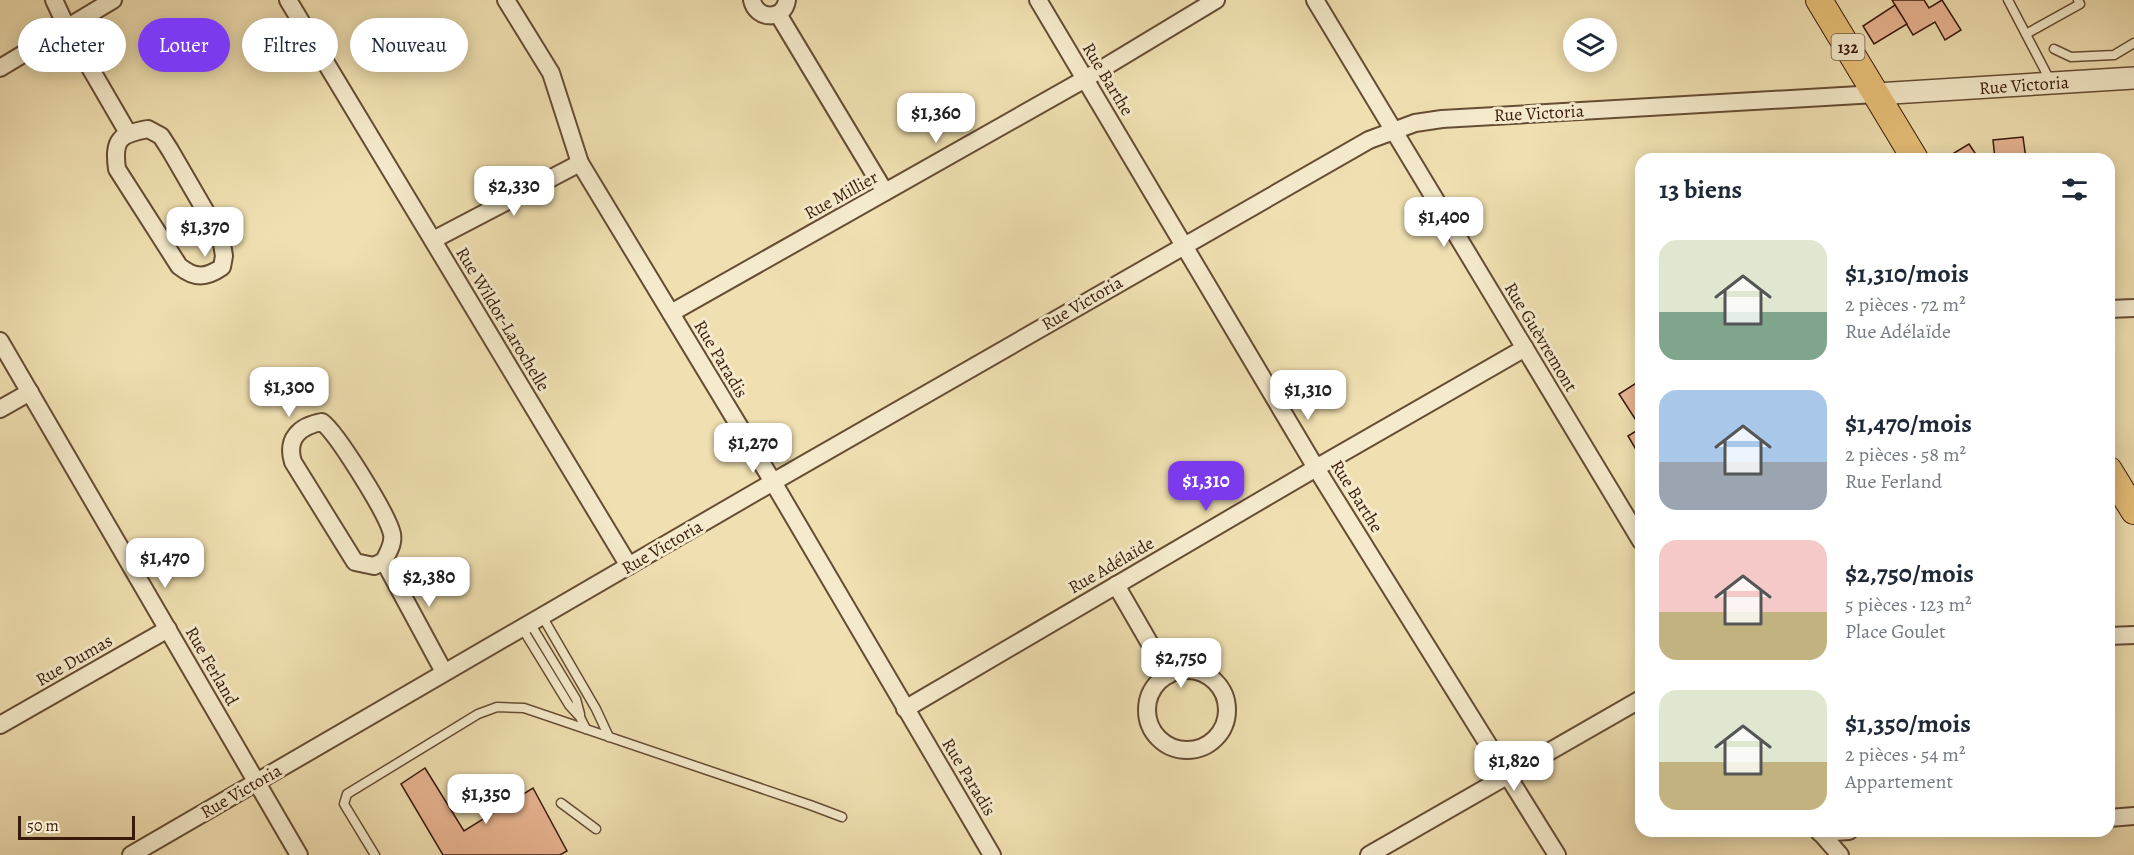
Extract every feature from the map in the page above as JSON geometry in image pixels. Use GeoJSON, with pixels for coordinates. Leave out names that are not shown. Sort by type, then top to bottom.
{"type":"FeatureCollection","features":[{"type":"Feature","properties":{"kind":"main road","name":"132"},"geometry":{"type":"LineString","coordinates":[[1819,0],[1911,153]]}},
{"type":"Feature","properties":{"kind":"main road"},"geometry":{"type":"LineString","coordinates":[[2115,480],[2134,511]]}},
{"type":"Feature","properties":{"kind":"street"},"geometry":{"type":"LineString","coordinates":[[54,0],[62,18]]}},
{"type":"Feature","properties":{"kind":"street"},"geometry":{"type":"LineString","coordinates":[[83,18],[113,0]]}},
{"type":"Feature","properties":{"kind":"street","name":"Rue Wildor-Larochelle"},"geometry":{"type":"LineString","coordinates":[[288,0],[629,566]]}},
{"type":"Feature","properties":{"kind":"street","name":"Rue Paradis"},"geometry":{"type":"LineString","coordinates":[[506,0],[551,73],[580,164],[773,482],[992,855]]}},
{"type":"Feature","properties":{"kind":"street"},"geometry":{"type":"LineString","coordinates":[[752,0],[753,6],[760,13],[769,16],[783,7],[885,192]]}},
{"type":"Feature","properties":{"kind":"street","name":"Rue Barthe"},"geometry":{"type":"LineString","coordinates":[[1038,0],[1316,468],[1557,855]]}},
{"type":"Feature","properties":{"kind":"street","name":"Rue Millier"},"geometry":{"type":"LineString","coordinates":[[671,313],[1085,79],[1216,0]]}},
{"type":"Feature","properties":{"kind":"street","name":"Rue Guèvremont"},"geometry":{"type":"LineString","coordinates":[[1315,0],[1635,531]]}},
{"type":"Feature","properties":{"kind":"street"},"geometry":{"type":"LineString","coordinates":[[0,68],[18,57]]}},
{"type":"Feature","properties":{"kind":"street"},"geometry":{"type":"LineString","coordinates":[[93,72],[128,133]]}},
{"type":"Feature","properties":{"kind":"street","name":"Rue Victoria"},"geometry":{"type":"LineString","coordinates":[[130,855],[1184,245],[1369,140],[1394,130],[1415,123],[1457,117],[2134,78]]}},
{"type":"Feature","properties":{"kind":"street"},"geometry":{"type":"LineString","coordinates":[[148,129],[161,136],[170,150],[221,238],[224,256],[222,267],[211,275],[199,277],[188,273],[180,266],[117,169],[116,147],[123,136],[128,133],[148,129]]}},
{"type":"Feature","properties":{"kind":"street"},"geometry":{"type":"LineString","coordinates":[[433,240],[580,164]]}},
{"type":"Feature","properties":{"kind":"street"},"geometry":{"type":"LineString","coordinates":[[2115,309],[2134,308]]}},
{"type":"Feature","properties":{"kind":"street","name":"Rue Ferland"},"geometry":{"type":"LineString","coordinates":[[0,341],[299,855]]}},
{"type":"Feature","properties":{"kind":"street","name":"Rue Adélaïde"},"geometry":{"type":"LineString","coordinates":[[905,709],[1525,348]]}},
{"type":"Feature","properties":{"kind":"street"},"geometry":{"type":"LineString","coordinates":[[0,409],[30,392]]}},
{"type":"Feature","properties":{"kind":"street"},"geometry":{"type":"LineString","coordinates":[[322,422],[330,429],[385,518],[392,534],[392,543],[384,561],[374,566],[355,562],[293,462],[290,452],[292,440],[310,425],[322,422]]}},
{"type":"Feature","properties":{"kind":"street"},"geometry":{"type":"LineString","coordinates":[[384,561],[444,672]]}},
{"type":"Feature","properties":{"kind":"street"},"geometry":{"type":"LineString","coordinates":[[1116,585],[1168,675]]}},
{"type":"Feature","properties":{"kind":"street","name":"Rue Dumas"},"geometry":{"type":"LineString","coordinates":[[0,725],[168,629]]}},
{"type":"Feature","properties":{"kind":"street"},"geometry":{"type":"LineString","coordinates":[[2115,636],[2134,635]]}},
{"type":"Feature","properties":{"kind":"street"},"geometry":{"type":"LineString","coordinates":[[1181,670],[1194,670],[1207,675],[1217,683],[1224,694],[1227,707],[1226,720],[1220,732],[1210,742],[1199,748],[1173,747],[1162,741],[1153,731],[1148,719],[1147,706],[1158,682],[1168,675],[1181,670]]}},
{"type":"Feature","properties":{"kind":"street"},"geometry":{"type":"LineString","coordinates":[[1369,855],[1635,702]]}},
{"type":"Feature","properties":{"kind":"street"},"geometry":{"type":"LineString","coordinates":[[2115,818],[2134,816]]}},
{"type":"Feature","properties":{"kind":"street"},"geometry":{"type":"LineString","coordinates":[[1824,837],[1840,855]]}},
{"type":"Feature","properties":{"kind":"lane"},"geometry":{"type":"LineString","coordinates":[[2008,0],[2051,83]]}},
{"type":"Feature","properties":{"kind":"lane"},"geometry":{"type":"LineString","coordinates":[[2026,34],[2080,4],[2078,0]]}},
{"type":"Feature","properties":{"kind":"lane"},"geometry":{"type":"LineString","coordinates":[[2055,49],[2071,57],[2114,56],[2134,43]]}},
{"type":"Feature","properties":{"kind":"lane"},"geometry":{"type":"LineString","coordinates":[[531,622],[576,699],[580,717],[586,729]]}},
{"type":"Feature","properties":{"kind":"lane"},"geometry":{"type":"LineString","coordinates":[[531,622],[596,709],[609,737]]}},
{"type":"Feature","properties":{"kind":"lane"},"geometry":{"type":"LineString","coordinates":[[375,855],[344,804],[347,794],[478,714],[497,707],[516,707],[586,729],[842,818]]}},
{"type":"Feature","properties":{"kind":"lane"},"geometry":{"type":"LineString","coordinates":[[561,803],[596,829]]}},
{"type":"Feature","properties":{"kind":"building"},"geometry":{"type":"Polygon","coordinates":[[[1892,0],[1924,0],[1929,8],[1942,0],[1961,30],[1945,40],[1935,22],[1913,35],[1892,0]]]}},
{"type":"Feature","properties":{"kind":"building"},"geometry":{"type":"Polygon","coordinates":[[[1895,5],[1907,24],[1874,44],[1863,26],[1895,5]]]}},
{"type":"Feature","properties":{"kind":"building"},"geometry":{"type":"Polygon","coordinates":[[[2023,137],[2025,153],[1994,153],[1993,140],[2023,137]]]}},
{"type":"Feature","properties":{"kind":"building"},"geometry":{"type":"Polygon","coordinates":[[[1969,144],[1975,153],[1954,153],[1969,144]]]}},
{"type":"Feature","properties":{"kind":"building"},"geometry":{"type":"Polygon","coordinates":[[[1635,384],[1635,419],[1619,394],[1635,384]]]}},
{"type":"Feature","properties":{"kind":"building"},"geometry":{"type":"Polygon","coordinates":[[[1635,432],[1635,448],[1628,436],[1635,432]]]}},
{"type":"Feature","properties":{"kind":"building"},"geometry":{"type":"Polygon","coordinates":[[[425,768],[464,831],[533,788],[567,851],[560,855],[443,855],[401,784],[425,768]]]}}]}
